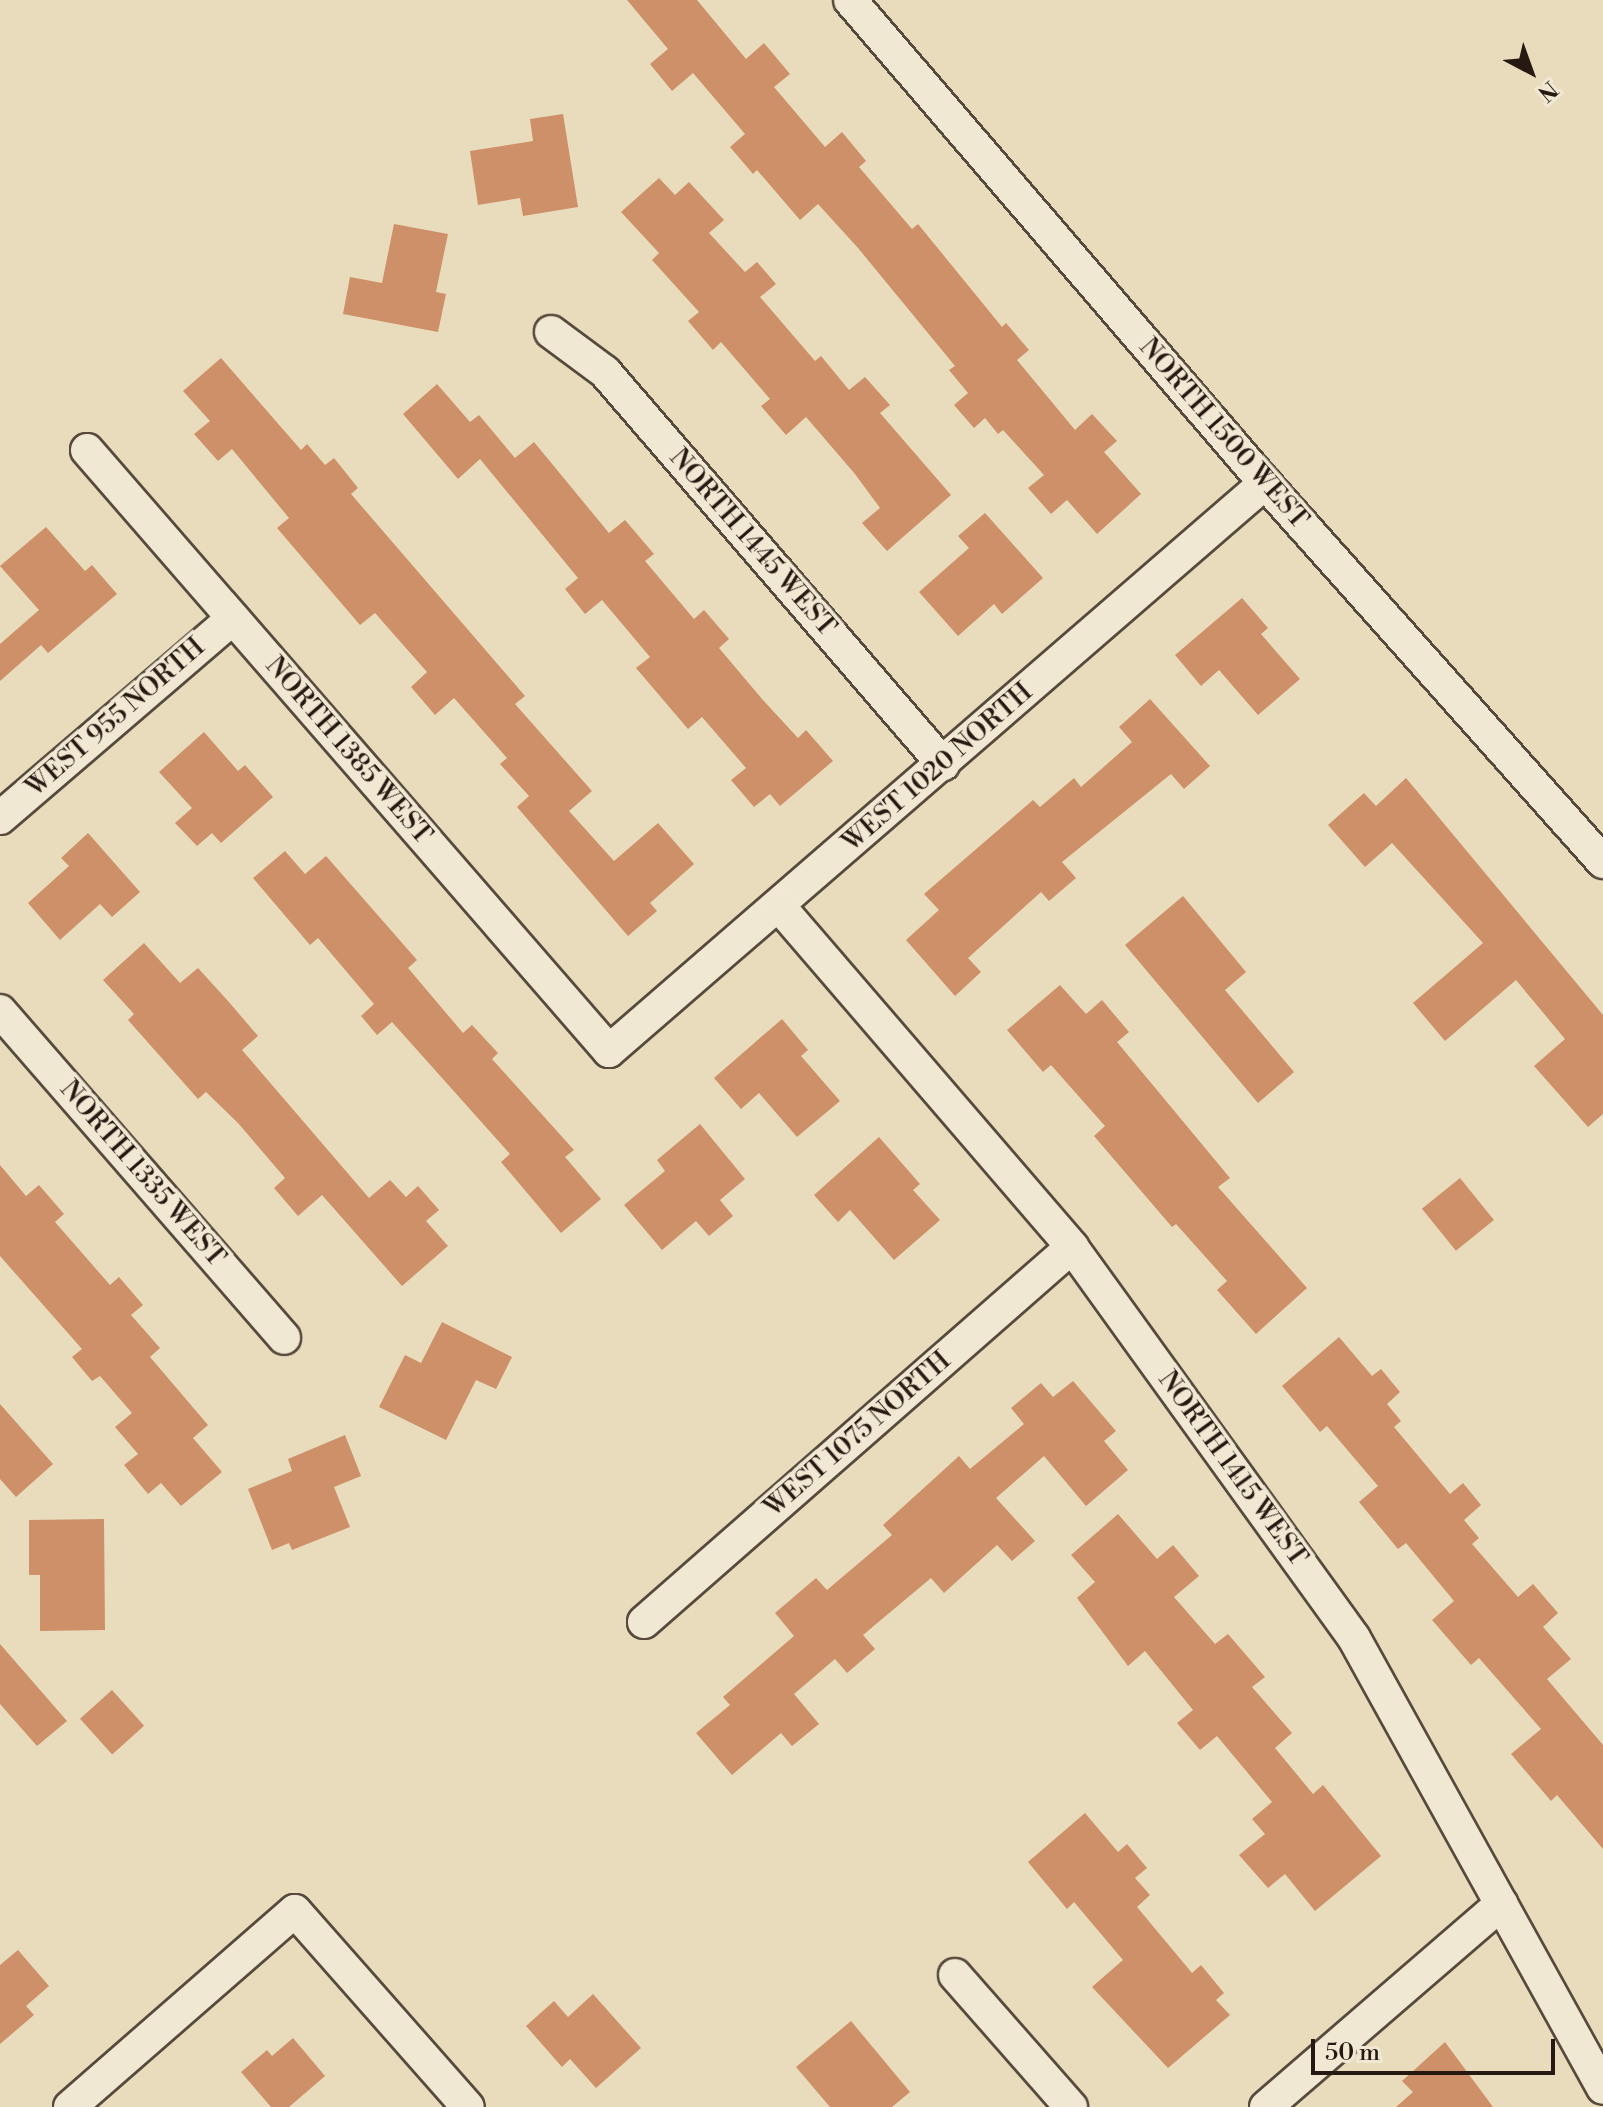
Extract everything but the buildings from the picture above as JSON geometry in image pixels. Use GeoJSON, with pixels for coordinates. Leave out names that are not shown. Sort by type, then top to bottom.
{"type":"FeatureCollection","features":[{"type":"Feature","properties":{"kind":"street","name":"NORTH 1500 WEST"},"geometry":{"type":"LineString","coordinates":[[850,0],[1265,483],[1603,862]]}},
{"type":"Feature","properties":{"kind":"street","name":"NORTH 1445 WEST"},"geometry":{"type":"LineString","coordinates":[[551,332],[605,372],[943,764]]}},
{"type":"Feature","properties":{"kind":"street","name":"NORTH 1385 WEST"},"geometry":{"type":"LineString","coordinates":[[87,450],[609,1051]]}},
{"type":"Feature","properties":{"kind":"street","name":"WEST 1020 NORTH"},"geometry":{"type":"LineString","coordinates":[[609,1051],[1265,483]]}},
{"type":"Feature","properties":{"kind":"street","name":"WEST 955 NORTH"},"geometry":{"type":"LineString","coordinates":[[0,818],[233,618]]}},
{"type":"Feature","properties":{"kind":"street","name":"NORTH 1415 WEST"},"geometry":{"type":"LineString","coordinates":[[779,906],[1072,1247],[1354,1638],[1603,2088]]}},
{"type":"Feature","properties":{"kind":"street","name":"NORTH 1335 WEST"},"geometry":{"type":"LineString","coordinates":[[0,1011],[284,1338]]}},
{"type":"Feature","properties":{"kind":"street","name":"WEST 1075 NORTH"},"geometry":{"type":"LineString","coordinates":[[644,1622],[1072,1247]]}},
{"type":"Feature","properties":{"kind":"street"},"geometry":{"type":"LineString","coordinates":[[1266,2107],[1501,1904]]}},
{"type":"Feature","properties":{"kind":"street"},"geometry":{"type":"LineString","coordinates":[[70,2107],[295,1911],[468,2107]]}},
{"type":"Feature","properties":{"kind":"street"},"geometry":{"type":"LineString","coordinates":[[955,1975],[1071,2107]]}}]}
